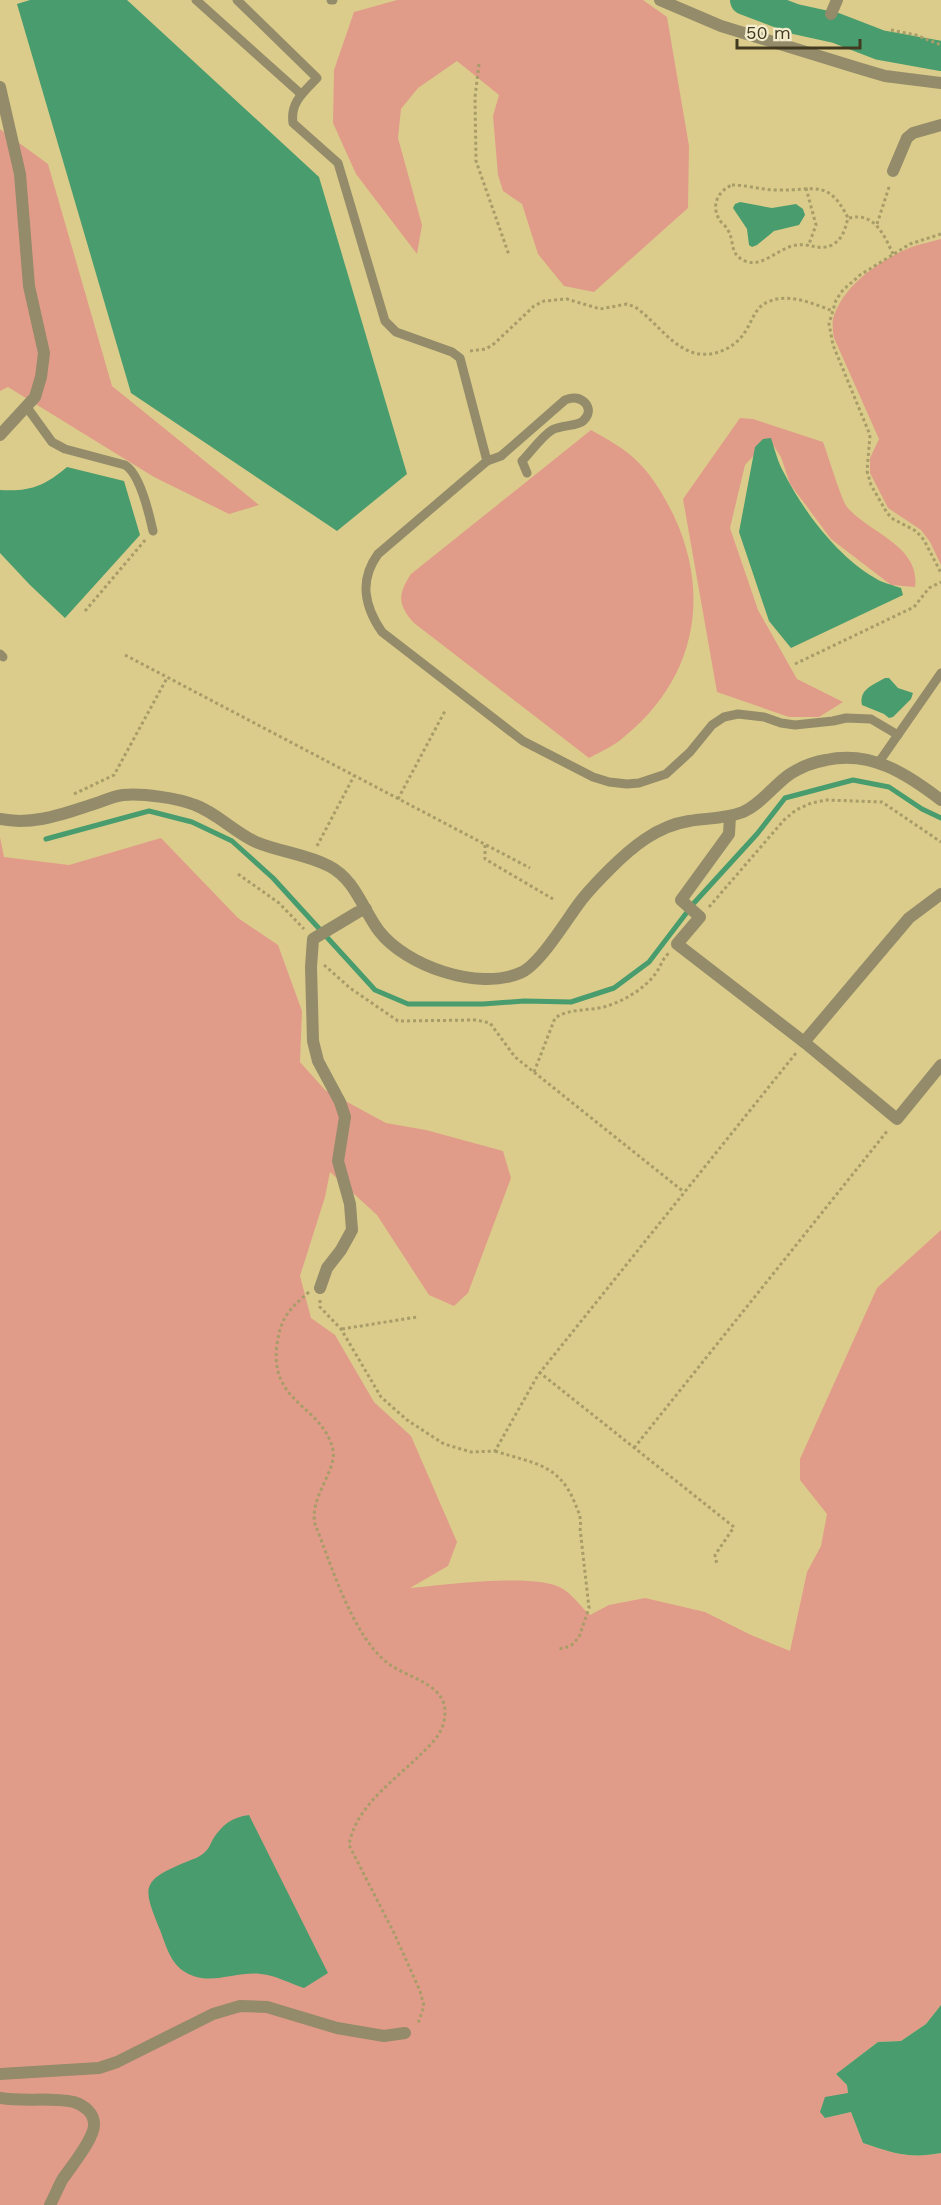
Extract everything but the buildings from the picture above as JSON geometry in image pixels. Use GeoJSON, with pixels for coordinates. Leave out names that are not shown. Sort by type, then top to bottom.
{"type":"FeatureCollection","features":[{"type":"Feature","properties":{"kind":"street"},"geometry":{"type":"LineString","coordinates":[[660,0],[722,26],[885,76],[941,83]]}},
{"type":"Feature","properties":{"kind":"street"},"geometry":{"type":"LineString","coordinates":[[831,14],[837,0]]}},
{"type":"Feature","properties":{"kind":"street"},"geometry":{"type":"LineString","coordinates":[[0,87],[20,174],[29,286],[44,353],[41,377],[35,396],[0,435]]}},
{"type":"Feature","properties":{"kind":"street"},"geometry":{"type":"LineString","coordinates":[[893,171],[907,138],[913,133],[941,125]]}},
{"type":"Feature","properties":{"kind":"street"},"geometry":{"type":"LineString","coordinates":[[0,819],[41,820],[123,795],[154,796],[194,804],[255,841],[333,867],[348,881],[379,931],[395,948],[419,961],[456,976],[503,978],[522,973],[537,960],[582,899],[612,867],[646,837],[670,824],[730,816],[747,810],[790,774],[812,763],[841,756],[871,759],[892,767],[915,780],[941,800]]}},
{"type":"Feature","properties":{"kind":"street"},"geometry":{"type":"LineString","coordinates":[[730,816],[729,834],[681,900],[700,917],[677,944],[804,1042],[897,1119],[941,1065]]}},
{"type":"Feature","properties":{"kind":"street"},"geometry":{"type":"LineString","coordinates":[[804,1042],[909,918],[941,894]]}},
{"type":"Feature","properties":{"kind":"street"},"geometry":{"type":"LineString","coordinates":[[320,1288],[327,1268],[341,1250],[352,1230],[350,1204],[338,1161],[345,1117],[340,1102],[318,1061],[313,1041],[313,939],[366,909]]}},
{"type":"Feature","properties":{"kind":"street"},"geometry":{"type":"LineString","coordinates":[[0,2074],[99,2068],[117,2062],[213,2014],[240,2006],[267,2007],[337,2028],[384,2036],[405,2033]]}},
{"type":"Feature","properties":{"kind":"street"},"geometry":{"type":"LineString","coordinates":[[0,2098],[76,2103],[90,2111],[95,2126],[90,2138],[61,2183],[50,2205]]}},
{"type":"Feature","properties":{"kind":"lane"},"geometry":{"type":"LineString","coordinates":[[196,0],[301,94]]}},
{"type":"Feature","properties":{"kind":"lane"},"geometry":{"type":"LineString","coordinates":[[237,0],[317,78],[301,94],[291,112],[292,123],[338,164],[385,321],[396,332],[452,352],[460,358],[487,461]]}},
{"type":"Feature","properties":{"kind":"lane"},"geometry":{"type":"LineString","coordinates":[[527,473],[522,461],[551,431],[569,424],[578,424],[585,419],[588,411],[586,403],[572,396],[565,400],[501,456],[487,461],[378,554],[369,566],[366,582],[366,600],[373,619],[386,636],[523,741],[593,777],[627,784],[653,780],[666,774],[690,752],[712,725],[724,717],[750,715],[795,725],[859,717],[870,719],[898,735]]}},
{"type":"Feature","properties":{"kind":"lane"},"geometry":{"type":"LineString","coordinates":[[26,406],[52,442],[65,449],[125,465],[132,469],[147,506],[153,531]]}},
{"type":"Feature","properties":{"kind":"lane"},"geometry":{"type":"LineString","coordinates":[[879,762],[941,674]]}},
{"type":"Feature","properties":{"kind":"path"},"geometry":{"type":"LineString","coordinates":[[891,30],[916,35],[941,45]]}},
{"type":"Feature","properties":{"kind":"path"},"geometry":{"type":"LineString","coordinates":[[479,64],[475,97],[476,162],[509,255]]}},
{"type":"Feature","properties":{"kind":"path"},"geometry":{"type":"LineString","coordinates":[[877,224],[893,171]]}},
{"type":"Feature","properties":{"kind":"path"},"geometry":{"type":"LineString","coordinates":[[732,185],[778,190],[816,187],[832,194],[841,203],[848,218],[841,237],[834,244],[822,249],[803,243],[783,248],[756,263],[748,263],[732,251],[728,230],[716,212],[722,189],[732,185]]}},
{"type":"Feature","properties":{"kind":"path"},"geometry":{"type":"LineString","coordinates":[[806,188],[816,225],[808,244]]}},
{"type":"Feature","properties":{"kind":"path"},"geometry":{"type":"LineString","coordinates":[[848,218],[862,217],[877,224],[893,254]]}},
{"type":"Feature","properties":{"kind":"path"},"geometry":{"type":"LineString","coordinates":[[941,234],[909,244],[860,275],[843,290],[836,300],[829,324],[833,345],[870,435],[867,471],[871,485],[886,513],[916,531],[924,540],[941,573]]}},
{"type":"Feature","properties":{"kind":"path"},"geometry":{"type":"LineString","coordinates":[[456,355],[486,349],[534,306],[554,298],[567,299],[600,309],[627,304],[635,307],[678,346],[703,355],[729,348],[745,333],[754,314],[769,301],[780,298],[794,299],[833,311]]}},
{"type":"Feature","properties":{"kind":"path"},"geometry":{"type":"LineString","coordinates":[[85,611],[153,531]]}},
{"type":"Feature","properties":{"kind":"path"},"geometry":{"type":"LineString","coordinates":[[795,664],[914,607],[929,588],[941,582]]}},
{"type":"Feature","properties":{"kind":"path"},"geometry":{"type":"LineString","coordinates":[[126,655],[530,868]]}},
{"type":"Feature","properties":{"kind":"path"},"geometry":{"type":"LineString","coordinates":[[65,798],[114,775],[167,677]]}},
{"type":"Feature","properties":{"kind":"path"},"geometry":{"type":"LineString","coordinates":[[398,799],[446,709]]}},
{"type":"Feature","properties":{"kind":"path"},"geometry":{"type":"LineString","coordinates":[[310,858],[354,776]]}},
{"type":"Feature","properties":{"kind":"path"},"geometry":{"type":"LineString","coordinates":[[700,917],[784,820],[796,810],[811,803],[827,800],[882,802],[941,842]]}},
{"type":"Feature","properties":{"kind":"path"},"geometry":{"type":"LineString","coordinates":[[485,845],[485,859],[553,899]]}},
{"type":"Feature","properties":{"kind":"path"},"geometry":{"type":"LineString","coordinates":[[238,874],[279,903],[313,939]]}},
{"type":"Feature","properties":{"kind":"path"},"geometry":{"type":"LineString","coordinates":[[534,1072],[555,1018],[562,1013],[592,1010],[624,999],[643,987],[657,971],[662,959],[677,944]]}},
{"type":"Feature","properties":{"kind":"path"},"geometry":{"type":"LineString","coordinates":[[312,953],[350,988],[398,1021],[476,1020],[490,1023],[515,1057],[684,1192]]}},
{"type":"Feature","properties":{"kind":"path"},"geometry":{"type":"LineString","coordinates":[[495,1450],[539,1372],[804,1042]]}},
{"type":"Feature","properties":{"kind":"path"},"geometry":{"type":"LineString","coordinates":[[634,1448],[897,1119]]}},
{"type":"Feature","properties":{"kind":"path"},"geometry":{"type":"LineString","coordinates":[[405,2033],[419,2021],[424,2006],[420,1991],[395,1935],[349,1845],[352,1830],[372,1801],[427,1749],[440,1733],[444,1723],[444,1707],[436,1690],[389,1664],[372,1647],[356,1623],[315,1524],[312,1512],[331,1464],[333,1451],[325,1430],[284,1388],[275,1362],[279,1330],[289,1310],[312,1289],[320,1288],[320,1307],[341,1329],[381,1397],[408,1420],[444,1444],[471,1452],[495,1450],[550,1469],[567,1485],[582,1519],[580,1528],[589,1608],[579,1637],[571,1646],[559,1649]]}},
{"type":"Feature","properties":{"kind":"path"},"geometry":{"type":"LineString","coordinates":[[341,1329],[417,1317]]}},
{"type":"Feature","properties":{"kind":"path"},"geometry":{"type":"LineString","coordinates":[[539,1372],[734,1527],[716,1555],[717,1564]]}},
{"type":"Feature","properties":{"kind":"shaded area"},"geometry":{"type":"Polygon","coordinates":[[[30,0],[127,0],[319,177],[407,474],[337,531],[131,393],[17,4],[30,0]]]}},
{"type":"Feature","properties":{"kind":"shaded area"},"geometry":{"type":"Polygon","coordinates":[[[397,0],[643,0],[667,17],[689,146],[688,208],[594,292],[564,286],[538,254],[522,204],[503,191],[498,175],[493,116],[499,95],[457,61],[418,88],[401,109],[398,138],[422,225],[417,254],[356,174],[333,123],[334,70],[354,12],[397,0]]]}},
{"type":"Feature","properties":{"kind":"shaded area"},"geometry":{"type":"Polygon","coordinates":[[[0,129],[48,164],[112,386],[259,505],[229,514],[154,477],[8,387],[0,391],[0,129]]]}},
{"type":"Feature","properties":{"kind":"shaded area"},"geometry":{"type":"Polygon","coordinates":[[[740,202],[772,208],[796,204],[803,209],[805,215],[799,225],[774,231],[752,247],[749,245],[747,229],[733,208],[740,202]]]}},
{"type":"Feature","properties":{"kind":"shaded area"},"geometry":{"type":"Polygon","coordinates":[[[941,239],[941,565],[930,542],[921,530],[888,508],[870,473],[870,458],[879,439],[834,338],[833,319],[853,285],[875,267],[898,253],[941,239]]]}},
{"type":"Feature","properties":{"kind":"shaded area"},"geometry":{"type":"Polygon","coordinates":[[[740,418],[753,419],[823,442],[847,507],[902,551],[910,561],[915,573],[915,587],[891,585],[831,539],[790,484],[781,457],[769,439],[745,465],[730,528],[758,610],[797,679],[843,702],[819,717],[789,717],[717,692],[683,499],[740,418]]]}},
{"type":"Feature","properties":{"kind":"shaded area"},"geometry":{"type":"Polygon","coordinates":[[[591,430],[634,458],[650,475],[663,495],[686,547],[692,577],[693,607],[690,636],[681,664],[667,690],[648,715],[624,737],[589,758],[414,623],[408,616],[401,599],[411,574],[591,430]]]}},
{"type":"Feature","properties":{"kind":"shaded area"},"geometry":{"type":"Polygon","coordinates":[[[771,438],[780,465],[792,488],[823,532],[861,569],[881,581],[901,588],[903,595],[791,648],[769,621],[739,532],[755,447],[763,439],[771,438]]]}},
{"type":"Feature","properties":{"kind":"shaded area"},"geometry":{"type":"Polygon","coordinates":[[[67,467],[124,481],[140,535],[65,618],[0,553],[0,490],[28,489],[44,483],[67,467]]]}},
{"type":"Feature","properties":{"kind":"shaded area"},"geometry":{"type":"Polygon","coordinates":[[[885,678],[889,678],[898,688],[913,693],[911,699],[893,717],[889,718],[862,705],[865,691],[885,678]]]}},
{"type":"Feature","properties":{"kind":"shaded area"},"geometry":{"type":"Polygon","coordinates":[[[0,837],[4,857],[69,865],[161,838],[238,918],[278,945],[302,1011],[300,1062],[325,1090],[386,1123],[426,1130],[503,1151],[511,1178],[468,1293],[454,1306],[429,1295],[377,1215],[330,1172],[325,1197],[300,1276],[311,1318],[335,1335],[374,1402],[411,1436],[457,1542],[448,1566],[410,1588],[489,1581],[533,1581],[563,1589],[590,1615],[609,1605],[645,1598],[705,1612],[790,1651],[807,1572],[821,1546],[827,1514],[800,1480],[800,1459],[877,1288],[941,1230],[941,2005],[926,2024],[901,2041],[878,2042],[836,2074],[847,2085],[848,2093],[825,2118],[851,2112],[863,2143],[883,2150],[910,2155],[941,2153],[941,2205],[0,2205],[0,837]]]}},
{"type":"Feature","properties":{"kind":"shaded area"},"geometry":{"type":"Polygon","coordinates":[[[249,1815],[328,1973],[304,1988],[261,1974],[203,1978],[185,1972],[169,1953],[150,1903],[148,1894],[153,1880],[160,1874],[202,1855],[224,1826],[237,1818],[249,1815]]]}},
{"type":"Feature","properties":{"kind":"shaded area"},"geometry":{"type":"Polygon","coordinates":[[[941,2005],[941,2153],[910,2155],[883,2150],[863,2143],[851,2112],[825,2118],[820,2112],[825,2097],[848,2093],[847,2085],[836,2074],[878,2042],[901,2041],[926,2024],[941,2005]]]}},
{"type":"Feature","properties":{"kind":"waterway"},"geometry":{"type":"LineString","coordinates":[[745,0],[795,19],[836,28],[880,45],[941,56]]}},
{"type":"Feature","properties":{"kind":"waterway"},"geometry":{"type":"LineString","coordinates":[[46,839],[149,811],[192,822],[232,841],[273,878],[375,990],[408,1004],[571,1002],[614,988],[649,962],[694,903],[757,834],[785,798],[853,780],[889,787],[922,809],[941,818]]}}]}
